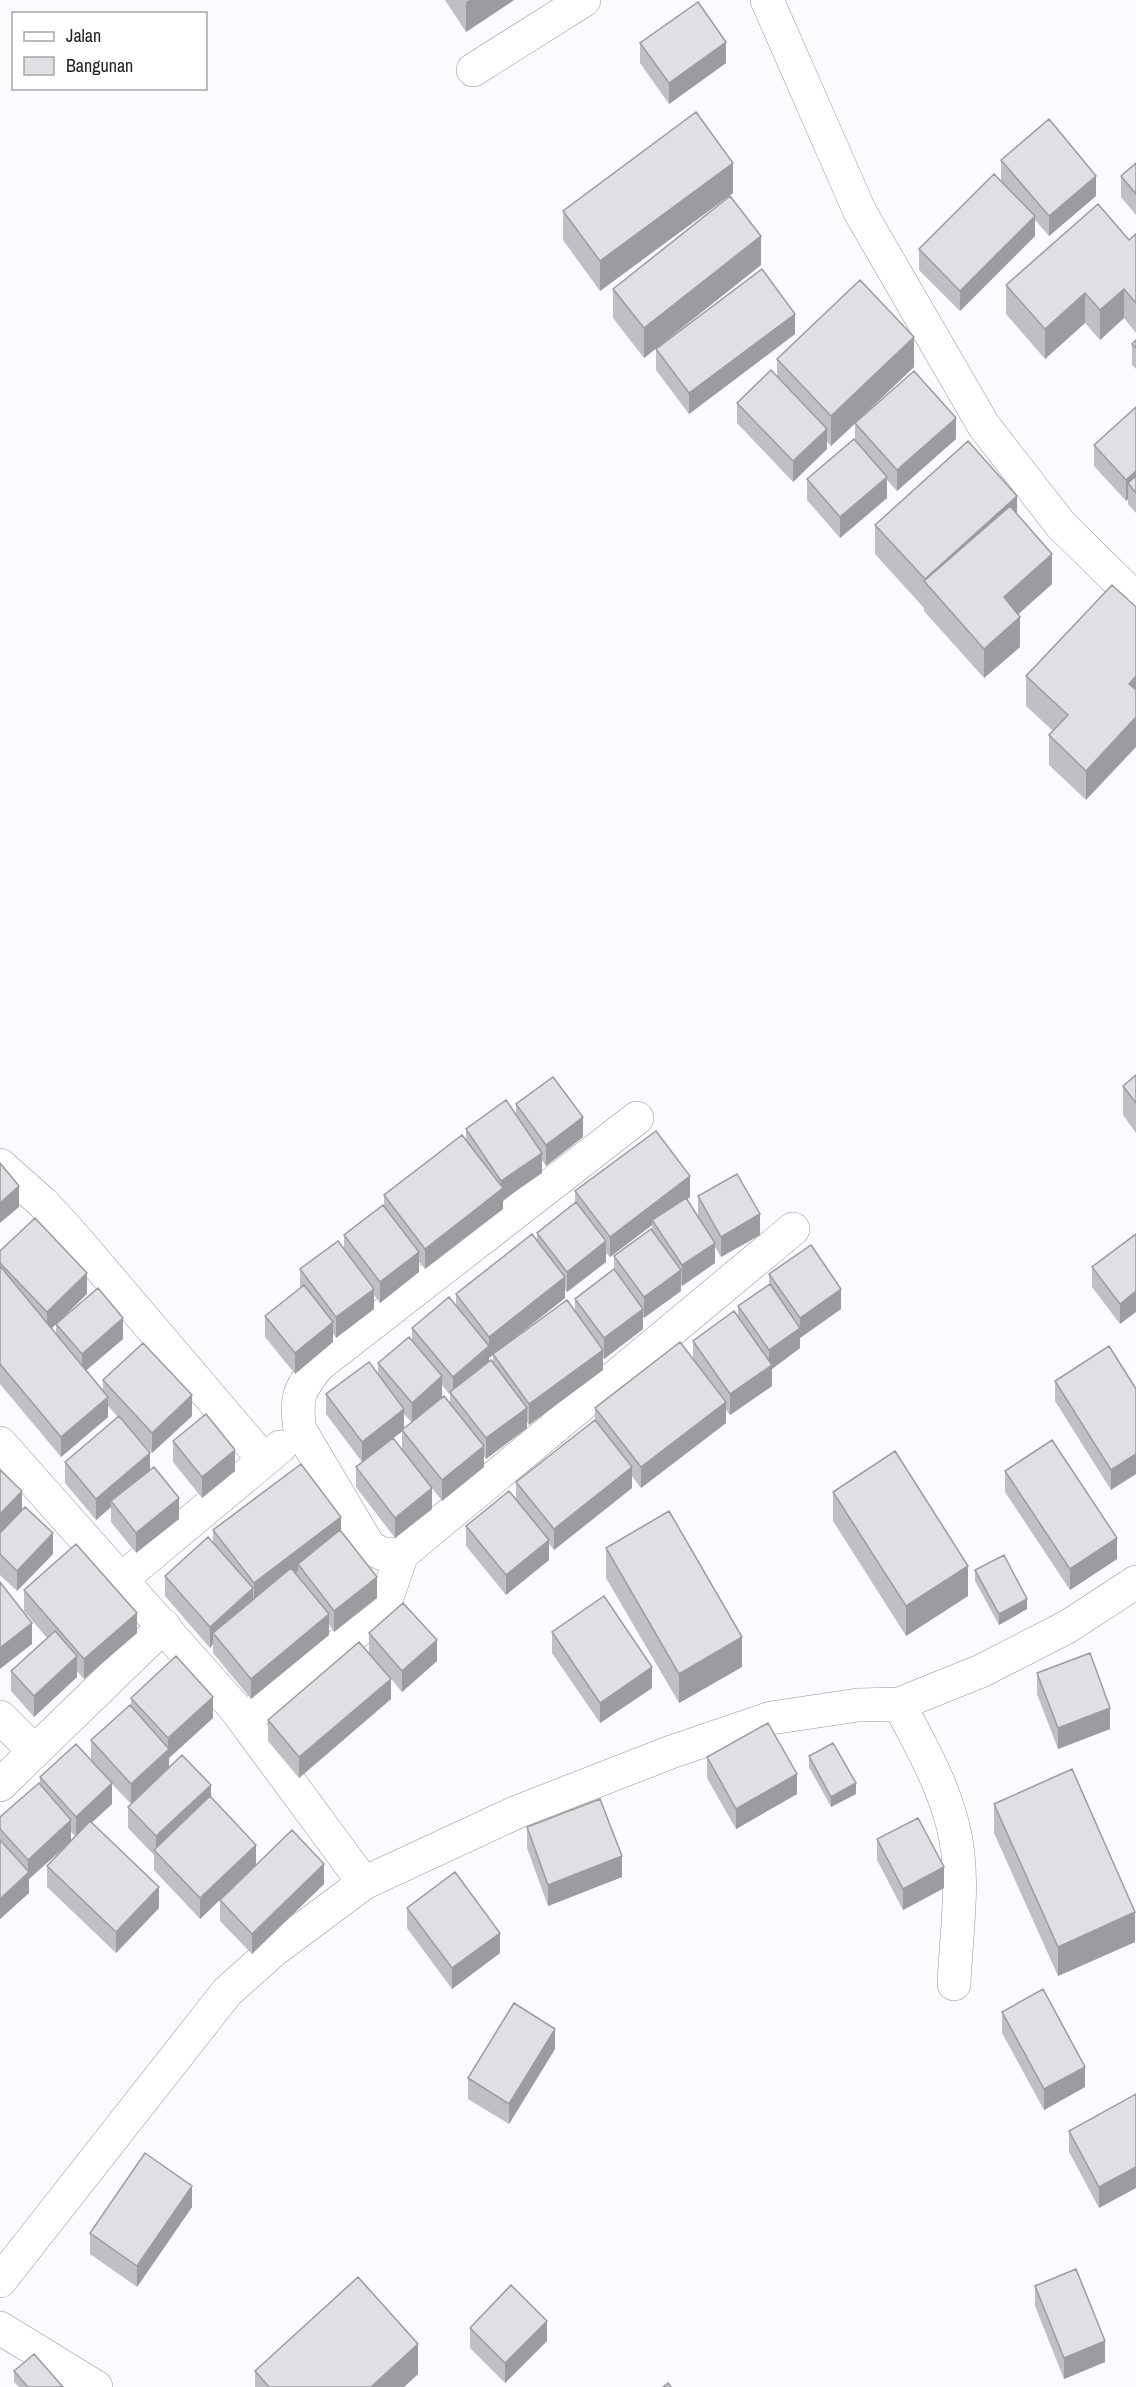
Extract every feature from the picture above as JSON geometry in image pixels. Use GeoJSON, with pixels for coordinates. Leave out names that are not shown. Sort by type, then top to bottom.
{"type":"FeatureCollection","features":[{"type":"Feature","properties":{"kind":"street"},"geometry":{"type":"LineString","coordinates":[[473,70],[584,0]]}},
{"type":"Feature","properties":{"kind":"street"},"geometry":{"type":"LineString","coordinates":[[767,0],[860,212],[984,426],[1061,525],[1136,599]]}},
{"type":"Feature","properties":{"kind":"street"},"geometry":{"type":"LineString","coordinates":[[402,1554],[383,1554],[370,1548],[300,1430],[297,1413],[301,1387],[319,1365],[637,1118]]}},
{"type":"Feature","properties":{"kind":"street"},"geometry":{"type":"LineString","coordinates":[[0,1165],[43,1203],[75,1238],[264,1460]]}},
{"type":"Feature","properties":{"kind":"street"},"geometry":{"type":"LineString","coordinates":[[244,1720],[377,1616],[384,1606],[402,1554],[794,1229]]}},
{"type":"Feature","properties":{"kind":"street"},"geometry":{"type":"LineString","coordinates":[[123,1578],[300,1430]]}},
{"type":"Feature","properties":{"kind":"street"},"geometry":{"type":"LineString","coordinates":[[0,1443],[123,1578],[244,1720],[364,1883]]}},
{"type":"Feature","properties":{"kind":"street"},"geometry":{"type":"LineString","coordinates":[[0,2281],[227,1992],[274,1950],[364,1883],[517,1812],[671,1752],[771,1718],[858,1705],[900,1704],[991,1666],[1067,1627],[1136,1582]]}},
{"type":"Feature","properties":{"kind":"street"},"geometry":{"type":"LineString","coordinates":[[0,1785],[164,1626]]}},
{"type":"Feature","properties":{"kind":"street"},"geometry":{"type":"LineString","coordinates":[[900,1704],[940,1783],[954,1829],[959,1876],[954,1984]]}},
{"type":"Feature","properties":{"kind":"street"},"geometry":{"type":"LineString","coordinates":[[0,1717],[34,1751]]}},
{"type":"Feature","properties":{"kind":"street"},"geometry":{"type":"LineString","coordinates":[[0,2328],[96,2387]]}},
{"type":"Feature","properties":{"kind":"building"},"geometry":{"type":"Polygon","coordinates":[[[698,2],[726,42],[669,83],[640,43],[698,2]]]}},
{"type":"Feature","properties":{"kind":"building"},"geometry":{"type":"Polygon","coordinates":[[[696,112],[733,163],[600,261],[563,211],[696,112]]]}},
{"type":"Feature","properties":{"kind":"building"},"geometry":{"type":"Polygon","coordinates":[[[1049,119],[1096,176],[1049,216],[1001,160],[1049,119]]]}},
{"type":"Feature","properties":{"kind":"building"},"geometry":{"type":"Polygon","coordinates":[[[1136,163],[1136,194],[1121,176],[1136,163]]]}},
{"type":"Feature","properties":{"kind":"building"},"geometry":{"type":"Polygon","coordinates":[[[994,174],[1035,216],[960,291],[919,249],[994,174]]]}},
{"type":"Feature","properties":{"kind":"building"},"geometry":{"type":"Polygon","coordinates":[[[730,196],[761,236],[644,328],[613,289],[730,196]]]}},
{"type":"Feature","properties":{"kind":"building"},"geometry":{"type":"Polygon","coordinates":[[[1098,204],[1129,240],[1136,234],[1136,303],[1124,289],[1100,310],[1085,293],[1045,329],[1006,285],[1098,204]]]}},
{"type":"Feature","properties":{"kind":"building"},"geometry":{"type":"Polygon","coordinates":[[[762,269],[795,314],[689,393],[656,349],[762,269]]]}},
{"type":"Feature","properties":{"kind":"building"},"geometry":{"type":"Polygon","coordinates":[[[860,280],[914,337],[831,416],[777,359],[860,280]]]}},
{"type":"Feature","properties":{"kind":"building"},"geometry":{"type":"Polygon","coordinates":[[[771,370],[827,429],[793,461],[737,403],[771,370]]]}},
{"type":"Feature","properties":{"kind":"building"},"geometry":{"type":"Polygon","coordinates":[[[914,371],[956,418],[897,470],[855,423],[914,371]]]}},
{"type":"Feature","properties":{"kind":"building"},"geometry":{"type":"Polygon","coordinates":[[[1136,407],[1136,471],[1126,480],[1094,445],[1136,407]]]}},
{"type":"Feature","properties":{"kind":"building"},"geometry":{"type":"Polygon","coordinates":[[[854,439],[887,477],[840,517],[807,479],[854,439]]]}},
{"type":"Feature","properties":{"kind":"building"},"geometry":{"type":"Polygon","coordinates":[[[968,441],[1017,496],[925,579],[875,525],[968,441]]]}},
{"type":"Feature","properties":{"kind":"building"},"geometry":{"type":"Polygon","coordinates":[[[1136,476],[1136,493],[1128,483],[1136,476]]]}},
{"type":"Feature","properties":{"kind":"building"},"geometry":{"type":"Polygon","coordinates":[[[1010,506],[1052,554],[1004,597],[1020,617],[984,649],[924,581],[1010,506]]]}},
{"type":"Feature","properties":{"kind":"building"},"geometry":{"type":"Polygon","coordinates":[[[1112,585],[1136,607],[1136,676],[1129,684],[1136,690],[1136,717],[1086,771],[1049,735],[1068,715],[1026,676],[1112,585]]]}},
{"type":"Feature","properties":{"kind":"building"},"geometry":{"type":"Polygon","coordinates":[[[1136,1075],[1136,1103],[1123,1086],[1136,1075]]]}},
{"type":"Feature","properties":{"kind":"building"},"geometry":{"type":"Polygon","coordinates":[[[553,1077],[583,1117],[546,1145],[516,1104],[553,1077]]]}},
{"type":"Feature","properties":{"kind":"building"},"geometry":{"type":"Polygon","coordinates":[[[506,1100],[542,1153],[501,1181],[466,1129],[506,1100]]]}},
{"type":"Feature","properties":{"kind":"building"},"geometry":{"type":"Polygon","coordinates":[[[656,1131],[690,1176],[610,1237],[575,1191],[656,1131]]]}},
{"type":"Feature","properties":{"kind":"building"},"geometry":{"type":"Polygon","coordinates":[[[462,1135],[503,1188],[425,1249],[384,1195],[462,1135]]]}},
{"type":"Feature","properties":{"kind":"building"},"geometry":{"type":"Polygon","coordinates":[[[0,1163],[19,1186],[0,1203],[0,1163]]]}},
{"type":"Feature","properties":{"kind":"building"},"geometry":{"type":"Polygon","coordinates":[[[737,1174],[760,1214],[721,1237],[698,1196],[737,1174]]]}},
{"type":"Feature","properties":{"kind":"building"},"geometry":{"type":"Polygon","coordinates":[[[686,1198],[715,1243],[682,1265],[652,1220],[686,1198]]]}},
{"type":"Feature","properties":{"kind":"building"},"geometry":{"type":"Polygon","coordinates":[[[576,1202],[606,1241],[567,1272],[537,1233],[576,1202]]]}},
{"type":"Feature","properties":{"kind":"building"},"geometry":{"type":"Polygon","coordinates":[[[383,1205],[419,1252],[380,1282],[344,1235],[383,1205]]]}},
{"type":"Feature","properties":{"kind":"building"},"geometry":{"type":"Polygon","coordinates":[[[35,1218],[87,1273],[47,1312],[0,1263],[0,1251],[35,1218]]]}},
{"type":"Feature","properties":{"kind":"building"},"geometry":{"type":"Polygon","coordinates":[[[651,1229],[681,1270],[644,1297],[614,1256],[651,1229]]]}},
{"type":"Feature","properties":{"kind":"building"},"geometry":{"type":"Polygon","coordinates":[[[532,1234],[565,1277],[489,1337],[456,1294],[532,1234]]]}},
{"type":"Feature","properties":{"kind":"building"},"geometry":{"type":"Polygon","coordinates":[[[1136,1234],[1136,1291],[1120,1304],[1092,1267],[1136,1234]]]}},
{"type":"Feature","properties":{"kind":"building"},"geometry":{"type":"Polygon","coordinates":[[[338,1241],[374,1289],[336,1317],[300,1269],[338,1241]]]}},
{"type":"Feature","properties":{"kind":"building"},"geometry":{"type":"Polygon","coordinates":[[[811,1245],[841,1289],[800,1318],[769,1274],[811,1245]]]}},
{"type":"Feature","properties":{"kind":"building"},"geometry":{"type":"Polygon","coordinates":[[[0,1266],[108,1397],[61,1437],[0,1364],[0,1266]]]}},
{"type":"Feature","properties":{"kind":"building"},"geometry":{"type":"Polygon","coordinates":[[[614,1269],[643,1309],[604,1338],[575,1299],[614,1269]]]}},
{"type":"Feature","properties":{"kind":"building"},"geometry":{"type":"Polygon","coordinates":[[[770,1284],[800,1328],[769,1350],[738,1306],[770,1284]]]}},
{"type":"Feature","properties":{"kind":"building"},"geometry":{"type":"Polygon","coordinates":[[[304,1285],[333,1322],[295,1353],[265,1316],[304,1285]]]}},
{"type":"Feature","properties":{"kind":"building"},"geometry":{"type":"Polygon","coordinates":[[[98,1288],[123,1318],[82,1354],[56,1324],[98,1288]]]}},
{"type":"Feature","properties":{"kind":"building"},"geometry":{"type":"Polygon","coordinates":[[[449,1297],[489,1346],[453,1377],[412,1328],[449,1297]]]}},
{"type":"Feature","properties":{"kind":"building"},"geometry":{"type":"Polygon","coordinates":[[[567,1300],[603,1350],[529,1404],[493,1354],[567,1300]]]}},
{"type":"Feature","properties":{"kind":"building"},"geometry":{"type":"Polygon","coordinates":[[[734,1311],[772,1365],[730,1394],[693,1341],[734,1311]]]}},
{"type":"Feature","properties":{"kind":"building"},"geometry":{"type":"Polygon","coordinates":[[[409,1337],[442,1376],[412,1403],[378,1363],[409,1337]]]}},
{"type":"Feature","properties":{"kind":"building"},"geometry":{"type":"Polygon","coordinates":[[[680,1342],[726,1402],[641,1467],[595,1408],[680,1342]]]}},
{"type":"Feature","properties":{"kind":"building"},"geometry":{"type":"Polygon","coordinates":[[[143,1343],[192,1395],[152,1433],[103,1380],[143,1343]]]}},
{"type":"Feature","properties":{"kind":"building"},"geometry":{"type":"Polygon","coordinates":[[[1109,1346],[1136,1389],[1136,1454],[1111,1470],[1055,1381],[1109,1346]]]}},
{"type":"Feature","properties":{"kind":"building"},"geometry":{"type":"Polygon","coordinates":[[[491,1360],[527,1408],[486,1438],[450,1392],[491,1360]]]}},
{"type":"Feature","properties":{"kind":"building"},"geometry":{"type":"Polygon","coordinates":[[[369,1362],[404,1409],[362,1442],[326,1394],[369,1362]]]}},
{"type":"Feature","properties":{"kind":"building"},"geometry":{"type":"Polygon","coordinates":[[[444,1396],[484,1446],[442,1480],[402,1430],[444,1396]]]}},
{"type":"Feature","properties":{"kind":"building"},"geometry":{"type":"Polygon","coordinates":[[[206,1414],[235,1450],[202,1477],[173,1441],[206,1414]]]}},
{"type":"Feature","properties":{"kind":"building"},"geometry":{"type":"Polygon","coordinates":[[[119,1416],[150,1453],[96,1499],[65,1462],[119,1416]]]}},
{"type":"Feature","properties":{"kind":"building"},"geometry":{"type":"Polygon","coordinates":[[[595,1420],[632,1467],[554,1529],[516,1482],[595,1420]]]}},
{"type":"Feature","properties":{"kind":"building"},"geometry":{"type":"Polygon","coordinates":[[[393,1438],[432,1488],[395,1518],[356,1467],[393,1438]]]}},
{"type":"Feature","properties":{"kind":"building"},"geometry":{"type":"Polygon","coordinates":[[[1052,1440],[1117,1538],[1070,1569],[1005,1471],[1052,1440]]]}},
{"type":"Feature","properties":{"kind":"building"},"geometry":{"type":"Polygon","coordinates":[[[895,1451],[968,1566],[906,1606],[833,1492],[895,1451]]]}},
{"type":"Feature","properties":{"kind":"building"},"geometry":{"type":"Polygon","coordinates":[[[301,1464],[341,1517],[254,1583],[213,1530],[301,1464]]]}},
{"type":"Feature","properties":{"kind":"building"},"geometry":{"type":"Polygon","coordinates":[[[154,1467],[179,1498],[136,1533],[111,1501],[154,1467]]]}},
{"type":"Feature","properties":{"kind":"building"},"geometry":{"type":"Polygon","coordinates":[[[0,1470],[22,1491],[0,1514],[0,1470]]]}},
{"type":"Feature","properties":{"kind":"building"},"geometry":{"type":"Polygon","coordinates":[[[509,1491],[549,1540],[506,1575],[466,1526],[509,1491]]]}},
{"type":"Feature","properties":{"kind":"building"},"geometry":{"type":"Polygon","coordinates":[[[25,1507],[53,1533],[17,1571],[0,1554],[0,1533],[25,1507]]]}},
{"type":"Feature","properties":{"kind":"building"},"geometry":{"type":"Polygon","coordinates":[[[669,1511],[742,1637],[679,1674],[606,1548],[669,1511]]]}},
{"type":"Feature","properties":{"kind":"building"},"geometry":{"type":"Polygon","coordinates":[[[340,1530],[377,1577],[334,1611],[298,1564],[340,1530]]]}},
{"type":"Feature","properties":{"kind":"building"},"geometry":{"type":"Polygon","coordinates":[[[208,1537],[253,1588],[210,1627],[165,1576],[208,1537]]]}},
{"type":"Feature","properties":{"kind":"building"},"geometry":{"type":"Polygon","coordinates":[[[76,1544],[137,1613],[84,1659],[24,1590],[76,1544]]]}},
{"type":"Feature","properties":{"kind":"building"},"geometry":{"type":"Polygon","coordinates":[[[1004,1555],[1027,1599],[999,1614],[975,1570],[1004,1555]]]}},
{"type":"Feature","properties":{"kind":"building"},"geometry":{"type":"Polygon","coordinates":[[[291,1568],[329,1614],[251,1679],[213,1633],[291,1568]]]}},
{"type":"Feature","properties":{"kind":"building"},"geometry":{"type":"Polygon","coordinates":[[[0,1582],[32,1623],[0,1648],[0,1582]]]}},
{"type":"Feature","properties":{"kind":"building"},"geometry":{"type":"Polygon","coordinates":[[[604,1596],[652,1667],[600,1703],[552,1632],[604,1596]]]}},
{"type":"Feature","properties":{"kind":"building"},"geometry":{"type":"Polygon","coordinates":[[[403,1603],[437,1640],[402,1671],[369,1633],[403,1603]]]}},
{"type":"Feature","properties":{"kind":"building"},"geometry":{"type":"Polygon","coordinates":[[[55,1631],[77,1656],[34,1696],[11,1671],[55,1631]]]}},
{"type":"Feature","properties":{"kind":"building"},"geometry":{"type":"Polygon","coordinates":[[[359,1642],[391,1679],[299,1757],[268,1720],[359,1642]]]}},
{"type":"Feature","properties":{"kind":"building"},"geometry":{"type":"Polygon","coordinates":[[[1090,1653],[1110,1708],[1058,1728],[1037,1673],[1090,1653]]]}},
{"type":"Feature","properties":{"kind":"building"},"geometry":{"type":"Polygon","coordinates":[[[176,1656],[213,1697],[168,1738],[131,1698],[176,1656]]]}},
{"type":"Feature","properties":{"kind":"building"},"geometry":{"type":"Polygon","coordinates":[[[130,1705],[169,1749],[131,1784],[91,1740],[130,1705]]]}},
{"type":"Feature","properties":{"kind":"building"},"geometry":{"type":"Polygon","coordinates":[[[768,1723],[797,1774],[736,1809],[707,1757],[768,1723]]]}},
{"type":"Feature","properties":{"kind":"building"},"geometry":{"type":"Polygon","coordinates":[[[833,1743],[856,1783],[831,1797],[809,1756],[833,1743]]]}},
{"type":"Feature","properties":{"kind":"building"},"geometry":{"type":"Polygon","coordinates":[[[76,1744],[112,1783],[76,1817],[40,1777],[76,1744]]]}},
{"type":"Feature","properties":{"kind":"building"},"geometry":{"type":"Polygon","coordinates":[[[182,1755],[211,1785],[156,1836],[128,1807],[182,1755]]]}},
{"type":"Feature","properties":{"kind":"building"},"geometry":{"type":"Polygon","coordinates":[[[1072,1769],[1135,1912],[1058,1947],[994,1804],[1072,1769]]]}},
{"type":"Feature","properties":{"kind":"building"},"geometry":{"type":"Polygon","coordinates":[[[39,1783],[71,1820],[28,1860],[0,1829],[0,1817],[39,1783]]]}},
{"type":"Feature","properties":{"kind":"building"},"geometry":{"type":"Polygon","coordinates":[[[210,1796],[256,1845],[200,1898],[154,1850],[210,1796]]]}},
{"type":"Feature","properties":{"kind":"building"},"geometry":{"type":"Polygon","coordinates":[[[600,1799],[622,1856],[548,1885],[527,1827],[600,1799]]]}},
{"type":"Feature","properties":{"kind":"building"},"geometry":{"type":"Polygon","coordinates":[[[918,1818],[944,1867],[903,1889],[877,1839],[918,1818]]]}},
{"type":"Feature","properties":{"kind":"building"},"geometry":{"type":"Polygon","coordinates":[[[90,1821],[159,1887],[116,1932],[47,1866],[90,1821]]]}},
{"type":"Feature","properties":{"kind":"building"},"geometry":{"type":"Polygon","coordinates":[[[292,1830],[324,1864],[252,1934],[220,1900],[292,1830]]]}},
{"type":"Feature","properties":{"kind":"building"},"geometry":{"type":"Polygon","coordinates":[[[0,1840],[29,1872],[0,1899],[0,1840]]]}},
{"type":"Feature","properties":{"kind":"building"},"geometry":{"type":"Polygon","coordinates":[[[455,1872],[500,1933],[452,1968],[407,1908],[455,1872]]]}},
{"type":"Feature","properties":{"kind":"building"},"geometry":{"type":"Polygon","coordinates":[[[1043,1989],[1085,2067],[1044,2089],[1002,2012],[1043,1989]]]}},
{"type":"Feature","properties":{"kind":"building"},"geometry":{"type":"Polygon","coordinates":[[[514,2003],[555,2029],[509,2104],[468,2078],[514,2003]]]}},
{"type":"Feature","properties":{"kind":"building"},"geometry":{"type":"Polygon","coordinates":[[[1136,2094],[1136,2167],[1099,2187],[1069,2131],[1136,2094]]]}},
{"type":"Feature","properties":{"kind":"building"},"geometry":{"type":"Polygon","coordinates":[[[145,2153],[192,2186],[137,2266],[90,2233],[145,2153]]]}},
{"type":"Feature","properties":{"kind":"building"},"geometry":{"type":"Polygon","coordinates":[[[1076,2269],[1105,2341],[1064,2358],[1035,2286],[1076,2269]]]}},
{"type":"Feature","properties":{"kind":"building"},"geometry":{"type":"Polygon","coordinates":[[[358,2277],[418,2344],[371,2387],[269,2387],[255,2371],[358,2277]]]}},
{"type":"Feature","properties":{"kind":"building"},"geometry":{"type":"Polygon","coordinates":[[[511,2285],[547,2321],[505,2363],[470,2328],[511,2285]]]}},
{"type":"Feature","properties":{"kind":"building"},"geometry":{"type":"Polygon","coordinates":[[[34,2354],[63,2387],[28,2387],[14,2371],[34,2354]]]}}]}
